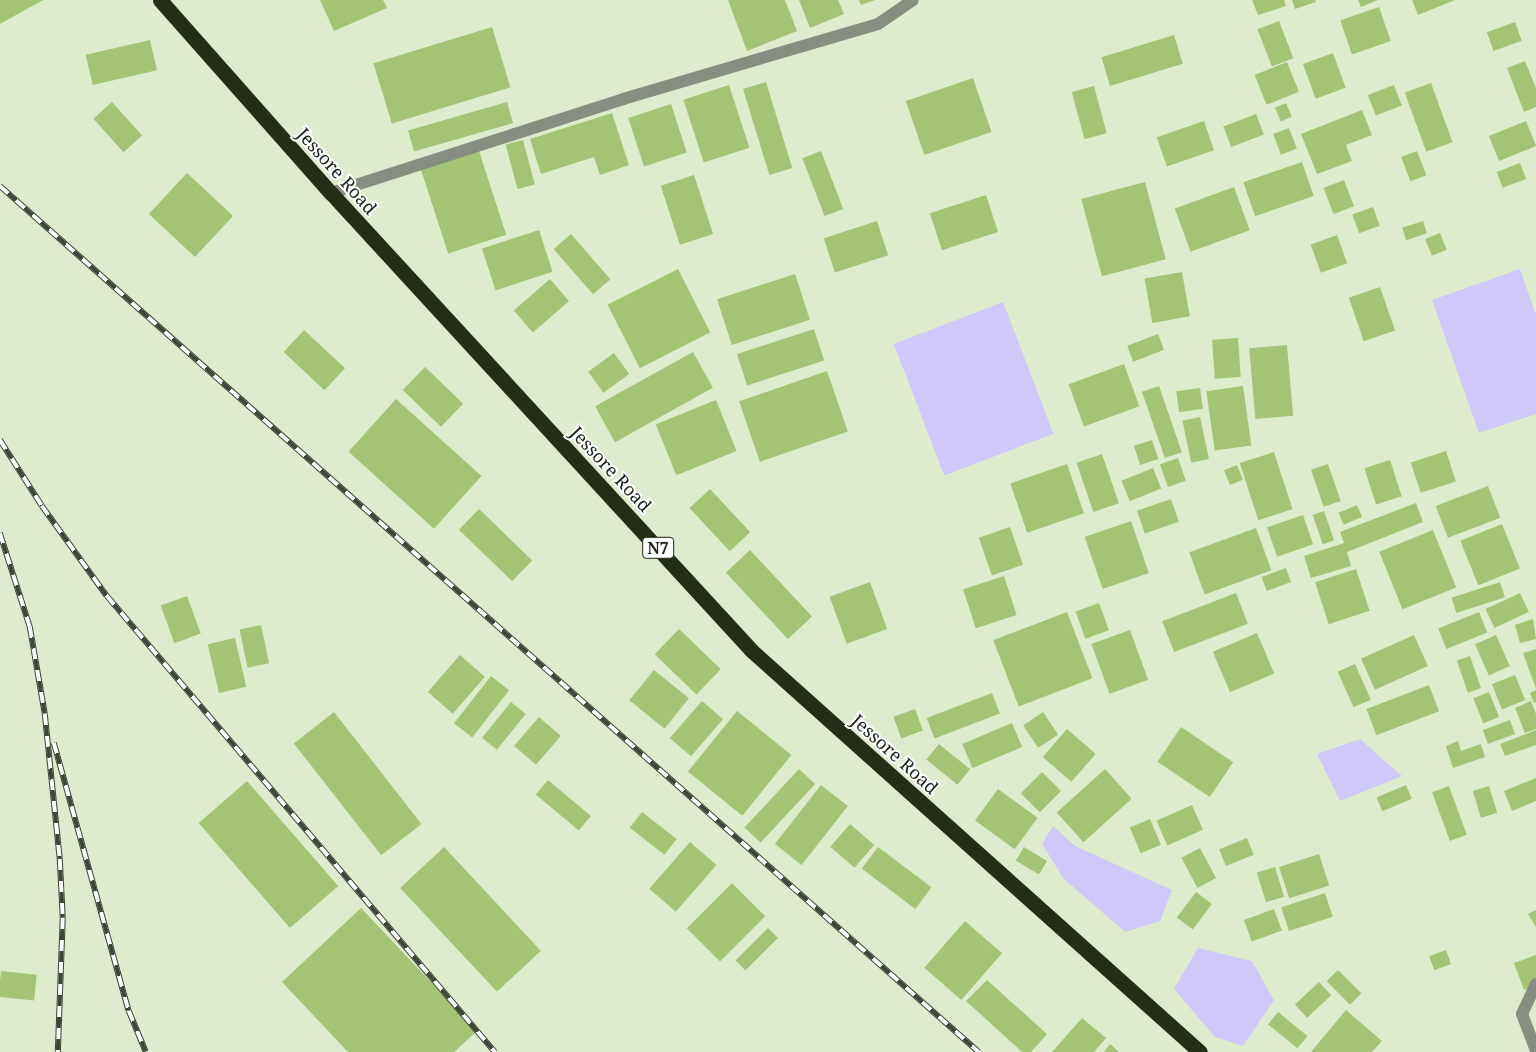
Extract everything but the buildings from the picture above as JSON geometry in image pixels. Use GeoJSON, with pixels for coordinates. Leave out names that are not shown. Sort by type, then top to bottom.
{"type":"FeatureCollection","features":[{"type":"Feature","properties":{"kind":"highway","name":"Jessore Road"},"geometry":{"type":"LineString","coordinates":[[160,0],[331,193],[752,651],[1200,1052]]}},
{"type":"Feature","properties":{"kind":"street"},"geometry":{"type":"LineString","coordinates":[[331,193],[622,99],[878,24],[913,0]]}},
{"type":"Feature","properties":{"kind":"street"},"geometry":{"type":"LineString","coordinates":[[1536,984],[1522,1014],[1536,1051]]}},
{"type":"Feature","properties":{"kind":"shaded area"},"geometry":{"type":"Polygon","coordinates":[[[1520,269],[1536,315],[1536,414],[1479,433],[1432,300],[1520,269]]]}},
{"type":"Feature","properties":{"kind":"shaded area"},"geometry":{"type":"Polygon","coordinates":[[[1003,302],[1054,434],[944,476],[894,344],[1003,302]]]}},
{"type":"Feature","properties":{"kind":"shaded area"},"geometry":{"type":"Polygon","coordinates":[[[1360,739],[1402,776],[1340,801],[1317,754],[1360,739]]]}},
{"type":"Feature","properties":{"kind":"shaded area"},"geometry":{"type":"Polygon","coordinates":[[[1053,826],[1075,846],[1172,890],[1160,921],[1125,932],[1064,879],[1042,844],[1053,826]]]}},
{"type":"Feature","properties":{"kind":"shaded area"},"geometry":{"type":"Polygon","coordinates":[[[1198,948],[1252,961],[1274,1000],[1243,1046],[1215,1037],[1174,989],[1198,948]]]}},
{"type":"Feature","properties":{"kind":"railway"},"geometry":{"type":"LineString","coordinates":[[0,186],[979,1052]]}},
{"type":"Feature","properties":{"kind":"railway"},"geometry":{"type":"LineString","coordinates":[[0,440],[42,506],[107,596],[495,1052]]}},
{"type":"Feature","properties":{"kind":"railway"},"geometry":{"type":"LineString","coordinates":[[0,533],[30,627],[45,714],[60,859],[63,918],[58,1052]]}},
{"type":"Feature","properties":{"kind":"railway"},"geometry":{"type":"LineString","coordinates":[[54,743],[129,1011],[146,1052]]}}]}
